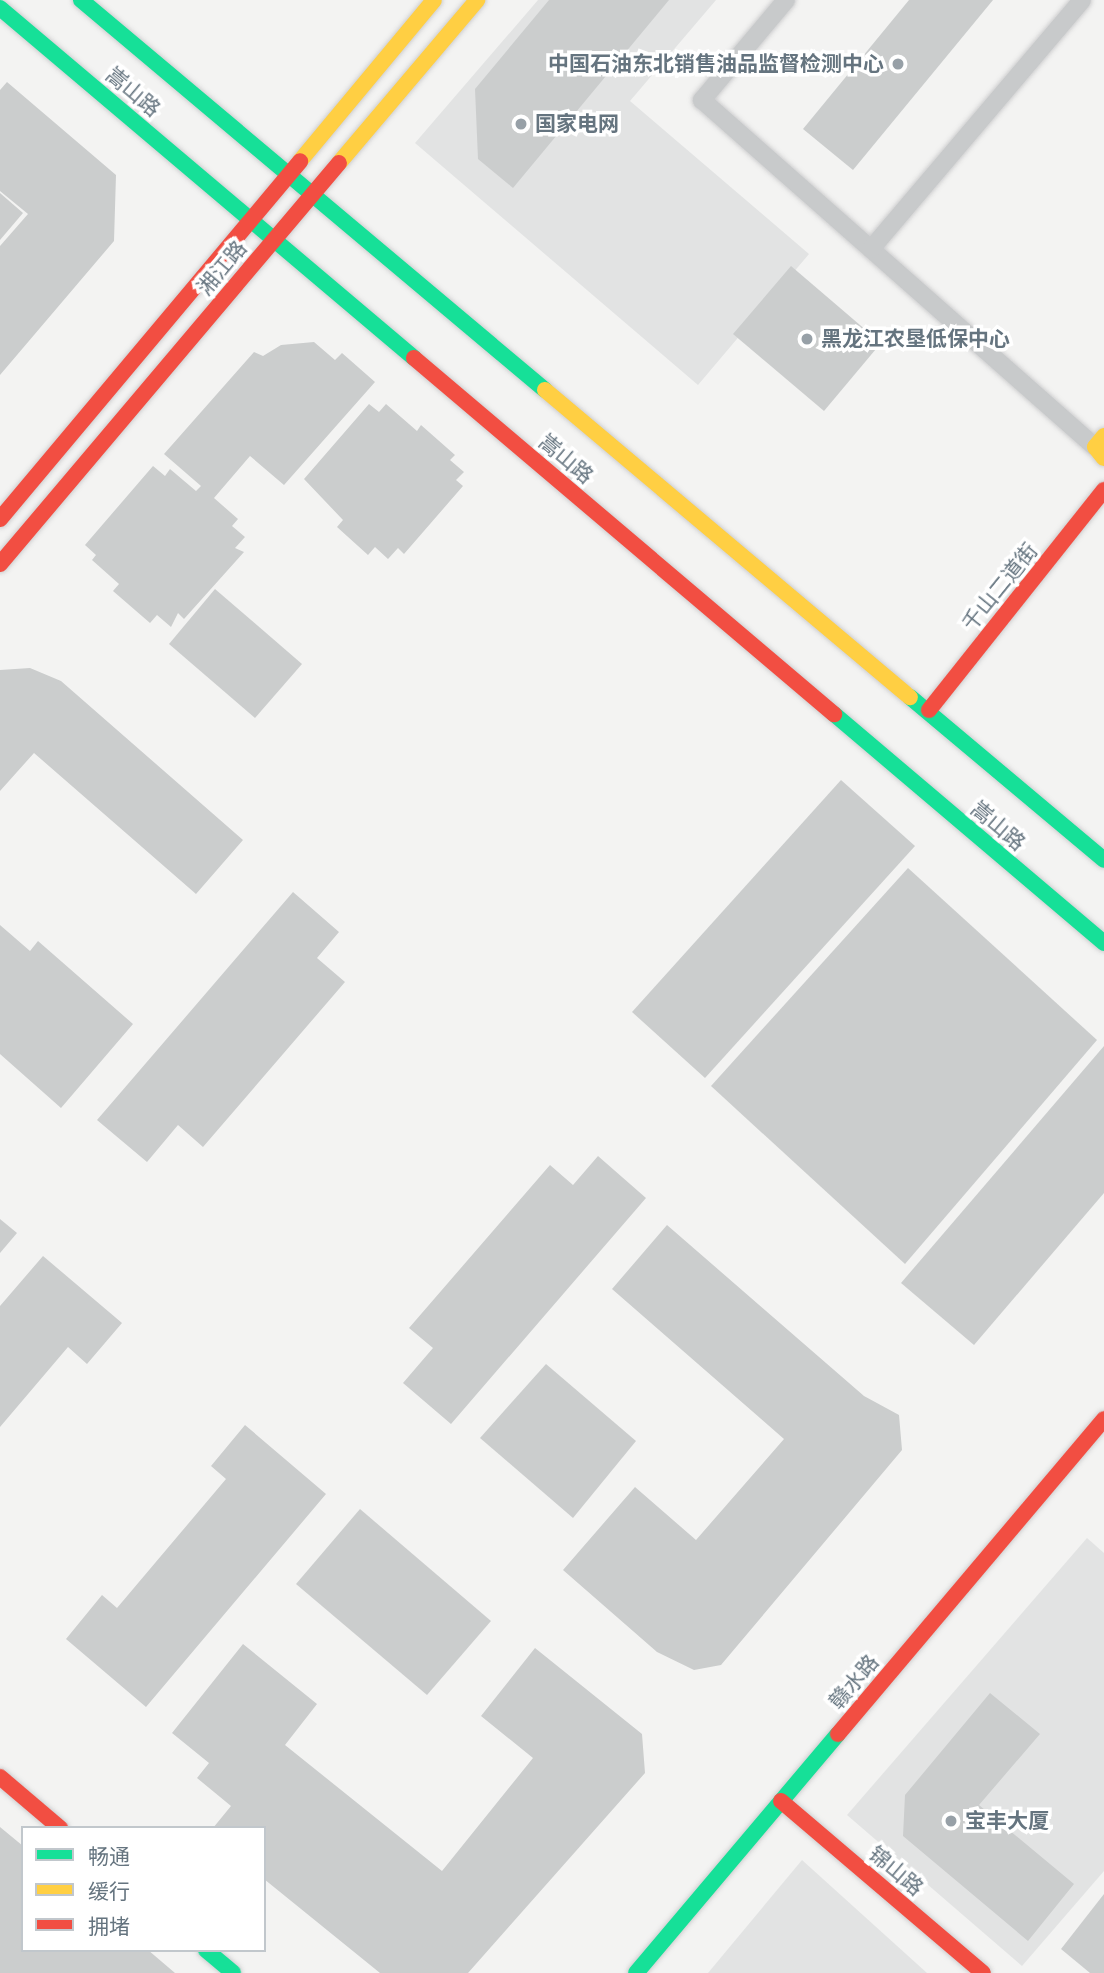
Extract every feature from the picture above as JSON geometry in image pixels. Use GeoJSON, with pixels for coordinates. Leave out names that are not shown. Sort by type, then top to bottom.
{"type":"FeatureCollection","features":[{"type":"Feature","properties":{"kind":"main road","name":"嵩山路"},"geometry":{"type":"LineString","coordinates":[[81,0],[929,710],[1104,860]]}},
{"type":"Feature","properties":{"kind":"main road","name":"湘江路"},"geometry":{"type":"LineString","coordinates":[[0,519],[434,0]]}},
{"type":"Feature","properties":{"kind":"main road","name":"湘江路"},"geometry":{"type":"LineString","coordinates":[[0,564],[477,0]]}},
{"type":"Feature","properties":{"kind":"main road","name":"嵩山路"},"geometry":{"type":"LineString","coordinates":[[0,8],[1104,943]]}},
{"type":"Feature","properties":{"kind":"main road","name":"千山二道街"},"geometry":{"type":"LineString","coordinates":[[929,710],[1104,490]]}},
{"type":"Feature","properties":{"kind":"main road","name":"赣水路"},"geometry":{"type":"LineString","coordinates":[[636,1973],[1104,1419]]}},
{"type":"Feature","properties":{"kind":"main road"},"geometry":{"type":"LineString","coordinates":[[941,1639],[985,1587]]}},
{"type":"Feature","properties":{"kind":"main road"},"geometry":{"type":"LineString","coordinates":[[0,1777],[58,1826]]}},
{"type":"Feature","properties":{"kind":"main road","name":"锦山路"},"geometry":{"type":"LineString","coordinates":[[781,1801],[983,1973]]}},
{"type":"Feature","properties":{"kind":"main road"},"geometry":{"type":"LineString","coordinates":[[208,1952],[233,1973]]}},
{"type":"Feature","properties":{"kind":"lane"},"geometry":{"type":"LineString","coordinates":[[786,0],[702,100],[1101,447]]}},
{"type":"Feature","properties":{"kind":"lane"},"geometry":{"type":"LineString","coordinates":[[871,249],[1083,0]]}},
{"type":"Feature","properties":{"kind":"shaded area"},"geometry":{"type":"Polygon","coordinates":[[[538,0],[716,0],[630,101],[809,254],[698,385],[415,143],[538,0]]]}},
{"type":"Feature","properties":{"kind":"shaded area"},"geometry":{"type":"Polygon","coordinates":[[[1087,1538],[1104,1553],[1104,1871],[1022,1966],[847,1815],[1087,1538]]]}},
{"type":"Feature","properties":{"kind":"shaded area"},"geometry":{"type":"Polygon","coordinates":[[[802,1860],[927,1973],[708,1973],[802,1860]]]}},
{"type":"Feature","properties":{"kind":"building","name":"国家电网"},"geometry":{"type":"Polygon","coordinates":[[[549,0],[669,0],[513,188],[478,159],[475,89],[549,0]]]}},
{"type":"Feature","properties":{"kind":"building","name":"中国石油东北销售油品监督检测中心"},"geometry":{"type":"Polygon","coordinates":[[[909,0],[993,0],[853,170],[803,129],[909,0]]]}},
{"type":"Feature","properties":{"kind":"building"},"geometry":{"type":"Polygon","coordinates":[[[7,82],[116,175],[114,241],[0,375],[0,246],[28,214],[0,191],[0,90],[7,82]]]}},
{"type":"Feature","properties":{"kind":"building"},"geometry":{"type":"Polygon","coordinates":[[[0,193],[23,213],[0,240],[0,193]]]}},
{"type":"Feature","properties":{"kind":"building","name":"黑龙江农垦低保中心"},"geometry":{"type":"Polygon","coordinates":[[[791,266],[881,343],[824,411],[733,334],[791,266]]]}},
{"type":"Feature","properties":{"kind":"building"},"geometry":{"type":"Polygon","coordinates":[[[314,342],[335,360],[342,353],[375,382],[284,485],[250,456],[214,498],[238,519],[232,526],[245,537],[235,548],[244,552],[184,619],[178,613],[171,627],[157,615],[150,623],[113,591],[119,584],[92,560],[96,555],[85,545],[153,466],[165,476],[170,469],[196,491],[201,486],[164,454],[254,352],[263,356],[281,345],[314,342]]]}},
{"type":"Feature","properties":{"kind":"building"},"geometry":{"type":"Polygon","coordinates":[[[369,404],[379,412],[386,404],[417,431],[421,425],[455,455],[450,460],[464,472],[456,480],[463,486],[404,554],[398,548],[388,559],[375,547],[368,555],[337,527],[343,520],[304,479],[369,404]]]}},
{"type":"Feature","properties":{"kind":"building"},"geometry":{"type":"Polygon","coordinates":[[[215,589],[302,664],[255,718],[169,644],[215,589]]]}},
{"type":"Feature","properties":{"kind":"building"},"geometry":{"type":"Polygon","coordinates":[[[30,668],[61,681],[243,840],[196,894],[34,753],[0,791],[0,670],[30,668]]]}},
{"type":"Feature","properties":{"kind":"building"},"geometry":{"type":"Polygon","coordinates":[[[841,780],[915,846],[705,1078],[632,1012],[841,780]]]}},
{"type":"Feature","properties":{"kind":"building"},"geometry":{"type":"Polygon","coordinates":[[[908,868],[1097,1040],[905,1264],[711,1086],[908,868]]]}},
{"type":"Feature","properties":{"kind":"building"},"geometry":{"type":"Polygon","coordinates":[[[293,892],[339,932],[317,958],[345,982],[203,1147],[178,1125],[147,1162],[97,1120],[293,892]]]}},
{"type":"Feature","properties":{"kind":"building"},"geometry":{"type":"Polygon","coordinates":[[[0,925],[30,951],[38,941],[133,1024],[61,1108],[0,1054],[0,925]]]}},
{"type":"Feature","properties":{"kind":"building"},"geometry":{"type":"Polygon","coordinates":[[[1104,1046],[1104,1193],[974,1345],[901,1283],[1104,1046]]]}},
{"type":"Feature","properties":{"kind":"building"},"geometry":{"type":"Polygon","coordinates":[[[598,1156],[646,1198],[451,1424],[403,1383],[433,1348],[409,1328],[550,1165],[573,1185],[598,1156]]]}},
{"type":"Feature","properties":{"kind":"building"},"geometry":{"type":"Polygon","coordinates":[[[0,1219],[17,1233],[0,1253],[0,1219]]]}},
{"type":"Feature","properties":{"kind":"building"},"geometry":{"type":"Polygon","coordinates":[[[667,1225],[864,1396],[899,1415],[902,1450],[721,1665],[694,1670],[657,1652],[563,1570],[635,1487],[696,1540],[784,1439],[612,1289],[667,1225]]]}},
{"type":"Feature","properties":{"kind":"building"},"geometry":{"type":"Polygon","coordinates":[[[43,1256],[122,1323],[87,1364],[68,1347],[0,1427],[0,1306],[43,1256]]]}},
{"type":"Feature","properties":{"kind":"building"},"geometry":{"type":"Polygon","coordinates":[[[546,1364],[636,1441],[573,1518],[480,1438],[546,1364]]]}},
{"type":"Feature","properties":{"kind":"building"},"geometry":{"type":"Polygon","coordinates":[[[245,1425],[326,1494],[146,1707],[66,1639],[102,1595],[117,1608],[226,1479],[211,1466],[245,1425]]]}},
{"type":"Feature","properties":{"kind":"building"},"geometry":{"type":"Polygon","coordinates":[[[360,1509],[491,1621],[427,1695],[296,1584],[360,1509]]]}},
{"type":"Feature","properties":{"kind":"building"},"geometry":{"type":"Polygon","coordinates":[[[243,1644],[317,1704],[285,1745],[442,1871],[533,1758],[481,1716],[535,1648],[642,1734],[645,1773],[468,1973],[380,1973],[266,1881],[266,1826],[215,1826],[231,1806],[197,1778],[209,1763],[172,1733],[243,1644]]]}},
{"type":"Feature","properties":{"kind":"building","name":"宝丰大厦"},"geometry":{"type":"Polygon","coordinates":[[[990,1693],[1040,1734],[979,1805],[1074,1884],[1028,1941],[903,1836],[905,1795],[990,1693]]]}},
{"type":"Feature","properties":{"kind":"building"},"geometry":{"type":"Polygon","coordinates":[[[0,1827],[21,1844],[21,1952],[150,1952],[175,1973],[0,1973],[0,1827]]]}},
{"type":"Feature","properties":{"kind":"building"},"geometry":{"type":"Polygon","coordinates":[[[1104,1894],[1104,1973],[1090,1973],[1061,1949],[1104,1894]]]}},
{"type":"Feature","properties":{"kind":"traffic: fast"},"geometry":{"type":"LineString","coordinates":[[81,0],[545,390]]}},
{"type":"Feature","properties":{"kind":"traffic: fast"},"geometry":{"type":"LineString","coordinates":[[0,8],[414,358]]}},
{"type":"Feature","properties":{"kind":"traffic: fast"},"geometry":{"type":"LineString","coordinates":[[910,697],[1104,860]]}},
{"type":"Feature","properties":{"kind":"traffic: fast"},"geometry":{"type":"LineString","coordinates":[[834,714],[1104,943]]}},
{"type":"Feature","properties":{"kind":"traffic: fast"},"geometry":{"type":"LineString","coordinates":[[636,1973],[838,1734]]}},
{"type":"Feature","properties":{"kind":"traffic: fast"},"geometry":{"type":"LineString","coordinates":[[208,1952],[233,1973]]}},
{"type":"Feature","properties":{"kind":"traffic: slow"},"geometry":{"type":"LineString","coordinates":[[300,161],[434,0]]}},
{"type":"Feature","properties":{"kind":"traffic: slow"},"geometry":{"type":"LineString","coordinates":[[339,163],[477,0]]}},
{"type":"Feature","properties":{"kind":"traffic: slow"},"geometry":{"type":"LineString","coordinates":[[545,390],[910,697]]}},
{"type":"Feature","properties":{"kind":"traffic: slow"},"geometry":{"type":"LineString","coordinates":[[1104,436],[1095,447],[1104,458]]}},
{"type":"Feature","properties":{"kind":"traffic: jam"},"geometry":{"type":"LineString","coordinates":[[0,519],[300,161]]}},
{"type":"Feature","properties":{"kind":"traffic: jam"},"geometry":{"type":"LineString","coordinates":[[0,564],[339,163]]}},
{"type":"Feature","properties":{"kind":"traffic: jam"},"geometry":{"type":"LineString","coordinates":[[414,358],[834,714]]}},
{"type":"Feature","properties":{"kind":"traffic: jam"},"geometry":{"type":"LineString","coordinates":[[929,710],[1104,490]]}},
{"type":"Feature","properties":{"kind":"traffic: jam"},"geometry":{"type":"LineString","coordinates":[[838,1734],[1104,1419]]}},
{"type":"Feature","properties":{"kind":"traffic: jam"},"geometry":{"type":"LineString","coordinates":[[0,1777],[58,1826]]}},
{"type":"Feature","properties":{"kind":"traffic: jam"},"geometry":{"type":"LineString","coordinates":[[781,1801],[983,1973]]}},
{"type":"Feature","properties":{"kind":"place","name":"中国石油东北销售油品监督检测中心"},"geometry":{"type":"Point","coordinates":[898,64]}},
{"type":"Feature","properties":{"kind":"place","name":"国家电网"},"geometry":{"type":"Point","coordinates":[521,124]}},
{"type":"Feature","properties":{"kind":"place","name":"黑龙江农垦低保中心"},"geometry":{"type":"Point","coordinates":[807,339]}},
{"type":"Feature","properties":{"kind":"place","name":"宝丰大厦"},"geometry":{"type":"Point","coordinates":[951,1821]}}]}
